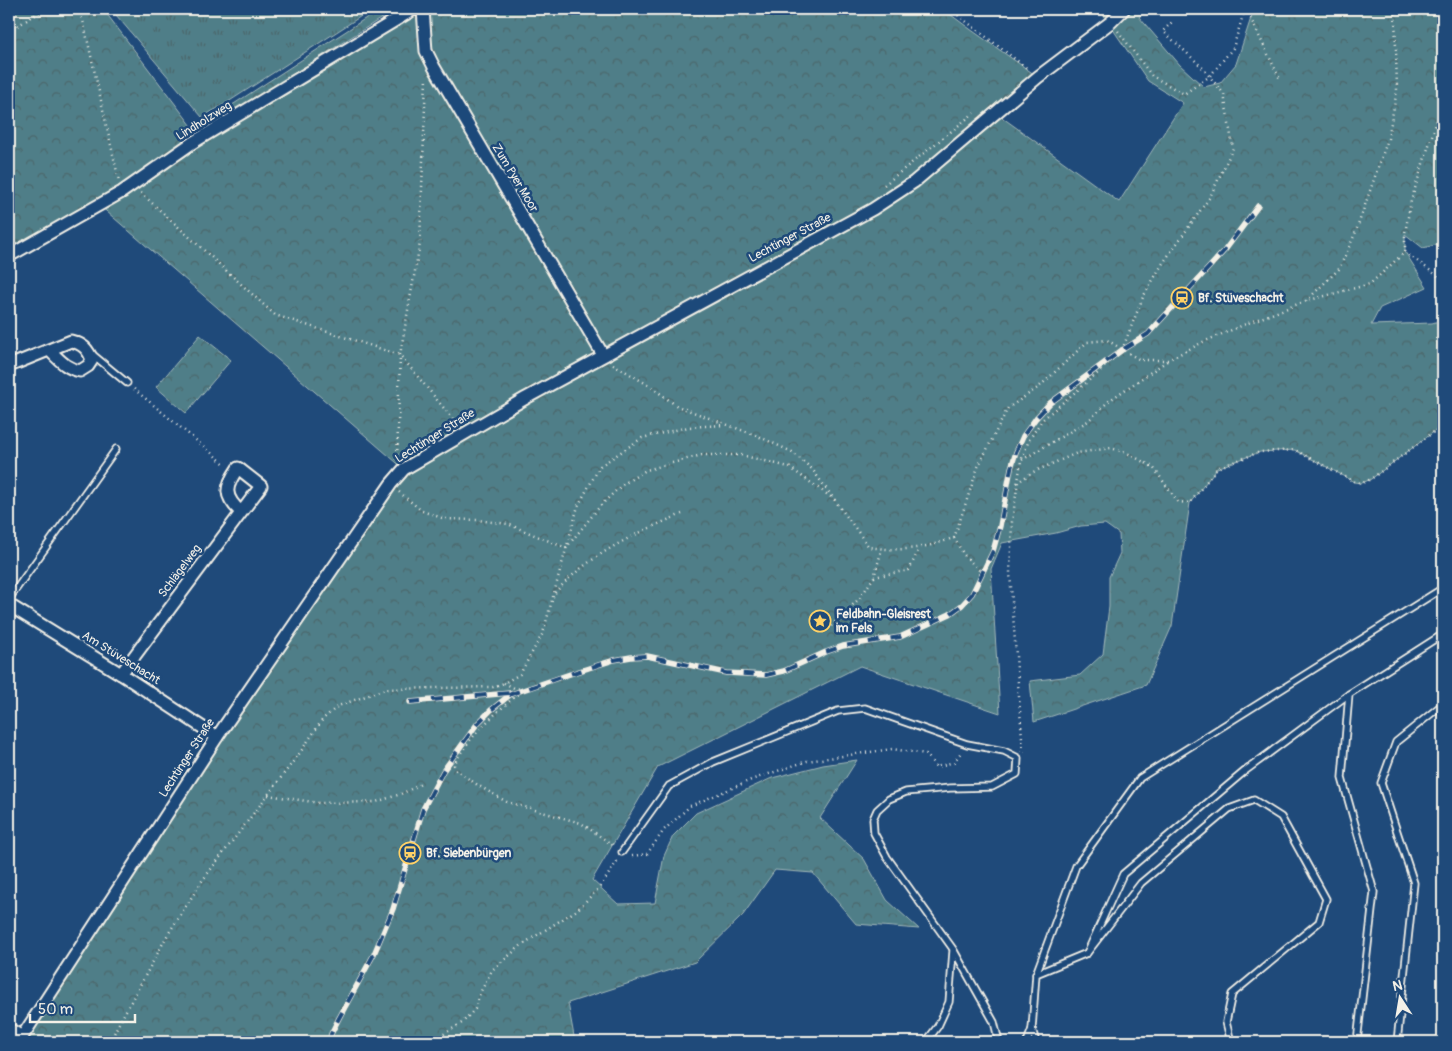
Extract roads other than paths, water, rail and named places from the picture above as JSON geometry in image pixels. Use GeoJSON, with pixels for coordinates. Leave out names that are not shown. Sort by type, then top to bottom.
{"type":"FeatureCollection","features":[{"type":"Feature","properties":{"kind":"street","name":"Lindholzweg"},"geometry":{"type":"LineString","coordinates":[[9,256],[122,192],[192,143],[414,9]]}},
{"type":"Feature","properties":{"kind":"street","name":"Zum Pyer Moor"},"geometry":{"type":"LineString","coordinates":[[423,9],[426,51],[434,68],[603,355]]}},
{"type":"Feature","properties":{"kind":"street","name":"Lechtinger Straße"},"geometry":{"type":"LineString","coordinates":[[22,1040],[217,738],[390,484],[404,469],[603,355],[872,209],[914,182],[1038,77],[1111,22],[1124,9]]}},
{"type":"Feature","properties":{"kind":"street"},"geometry":{"type":"LineString","coordinates":[[9,366],[49,350],[72,341],[81,343],[88,351],[92,360],[88,366],[80,371],[71,369],[61,364],[49,350]]}},
{"type":"Feature","properties":{"kind":"street","name":"Schlägelweg"},"geometry":{"type":"LineString","coordinates":[[121,674],[261,486],[238,468],[230,480],[227,490],[231,504],[241,512]]}},
{"type":"Feature","properties":{"kind":"street","name":"Am Stüveschacht"},"geometry":{"type":"LineString","coordinates":[[9,605],[121,674],[217,738]]}},
{"type":"Feature","properties":{"kind":"street"},"geometry":{"type":"LineString","coordinates":[[9,1029],[22,1040]]}},
{"type":"Feature","properties":{"kind":"lane"},"geometry":{"type":"LineString","coordinates":[[88,351],[127,383]]}},
{"type":"Feature","properties":{"kind":"lane"},"geometry":{"type":"LineString","coordinates":[[9,599],[116,449]]}},
{"type":"Feature","properties":{"kind":"lane"},"geometry":{"type":"LineString","coordinates":[[1027,1042],[1032,1029],[1036,974],[1076,866],[1140,778],[1443,588]]}},
{"type":"Feature","properties":{"kind":"lane"},"geometry":{"type":"LineString","coordinates":[[1087,953],[1123,874],[1245,771],[1349,694],[1443,634]]}},
{"type":"Feature","properties":{"kind":"lane"},"geometry":{"type":"LineString","coordinates":[[1349,694],[1342,778],[1374,892],[1357,1042]]}},
{"type":"Feature","properties":{"kind":"lane"},"geometry":{"type":"LineString","coordinates":[[1397,1042],[1414,883],[1382,783],[1396,742],[1443,704]]}},
{"type":"Feature","properties":{"kind":"lane"},"geometry":{"type":"LineString","coordinates":[[622,852],[669,786],[713,762],[838,711],[865,708],[967,744],[1004,751],[1018,758],[1017,774],[992,787],[906,792],[889,799],[877,810],[873,820],[874,833],[886,857],[954,949],[994,1022],[999,1042]]}},
{"type":"Feature","properties":{"kind":"lane"},"geometry":{"type":"LineString","coordinates":[[1036,974],[1087,953],[1141,883],[1228,810],[1254,800],[1281,817],[1326,899],[1319,922],[1232,994],[1226,1022],[1231,1042]]}},
{"type":"Feature","properties":{"kind":"lane"},"geometry":{"type":"LineString","coordinates":[[926,1042],[938,1026],[949,1002],[954,949]]}},
{"type":"Feature","properties":{"kind":"lane"},"geometry":{"type":"LineString","coordinates":[[1032,1029],[1036,1042]]}},
{"type":"Feature","properties":{"kind":"railway"},"geometry":{"type":"LineString","coordinates":[[329,1042],[339,1018],[374,954],[393,909],[423,809],[443,771],[477,724],[491,710],[511,694],[614,660],[647,656],[726,673],[766,675],[784,671],[843,646],[900,637],[950,614],[972,594],[993,551],[1016,452],[1023,436],[1036,418],[1050,403],[1122,350],[1148,334],[1225,250],[1258,206]]}},
{"type":"Feature","properties":{"kind":"railway"},"geometry":{"type":"LineString","coordinates":[[410,702],[510,693]]}},
{"type":"Feature","properties":{"kind":"place","name":"Bf. Stüveschacht"},"geometry":{"type":"Point","coordinates":[1182,298]}},
{"type":"Feature","properties":{"kind":"place","name":"Feldbahn-Gleisrest im Fels"},"geometry":{"type":"Point","coordinates":[820,621]}},
{"type":"Feature","properties":{"kind":"place","name":"Bf. Siebenbürgen"},"geometry":{"type":"Point","coordinates":[410,853]}}]}
